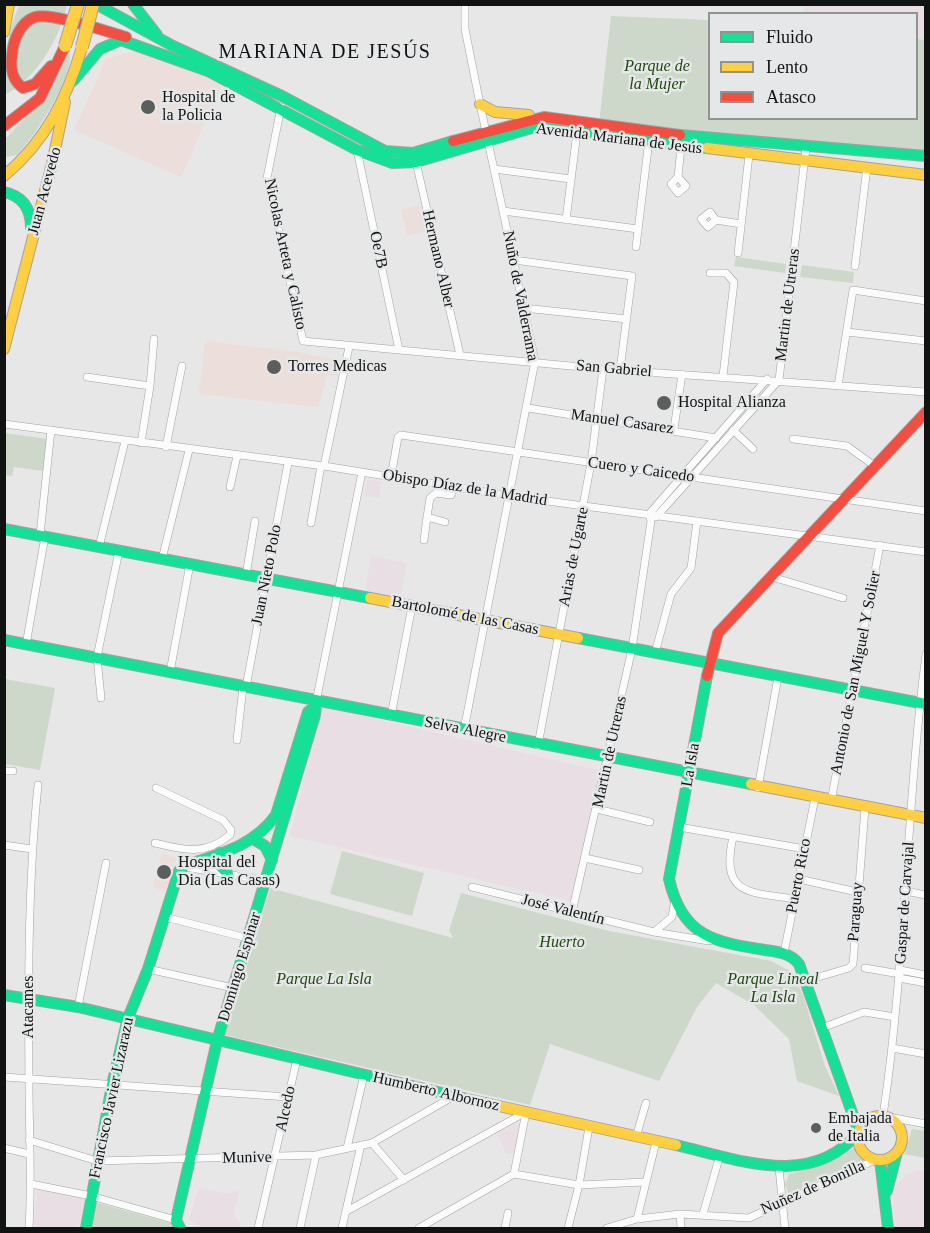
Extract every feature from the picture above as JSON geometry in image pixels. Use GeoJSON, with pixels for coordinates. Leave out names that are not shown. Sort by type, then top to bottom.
{"type":"FeatureCollection","features":[{"type":"Feature","properties":{"kind":"street"},"geometry":{"type":"LineString","coordinates":[[4,32],[9,4]]}},
{"type":"Feature","properties":{"kind":"street"},"geometry":{"type":"LineString","coordinates":[[4,134],[24,118],[40,98],[65,46],[78,4]]}},
{"type":"Feature","properties":{"kind":"street"},"geometry":{"type":"LineString","coordinates":[[4,176],[30,155],[54,122],[73,81],[94,4]]}},
{"type":"Feature","properties":{"kind":"street","name":"Avenida Mariana de Jesús"},"geometry":{"type":"LineString","coordinates":[[94,4],[282,102],[393,153],[420,151],[487,135],[535,128],[650,137]]}},
{"type":"Feature","properties":{"kind":"street"},"geometry":{"type":"LineString","coordinates":[[133,4],[157,35]]}},
{"type":"Feature","properties":{"kind":"street","name":"Nuño de Valderrama"},"geometry":{"type":"LineString","coordinates":[[464,729],[520,452],[535,362],[465,28],[465,4]]}},
{"type":"Feature","properties":{"kind":"street"},"geometry":{"type":"LineString","coordinates":[[65,46],[34,85],[14,86],[9,80],[6,70],[14,30],[35,17],[139,40],[184,61]]}},
{"type":"Feature","properties":{"kind":"street","name":"Avenida Mariana de Jesús"},"geometry":{"type":"LineString","coordinates":[[73,81],[96,52],[117,40],[184,61],[282,102],[357,150],[392,163],[416,162],[487,135],[544,117],[749,155],[926,175]]}},
{"type":"Feature","properties":{"kind":"street"},"geometry":{"type":"LineString","coordinates":[[4,126],[40,98]]}},
{"type":"Feature","properties":{"kind":"street","name":"Juan Acevedo"},"geometry":{"type":"LineString","coordinates":[[4,349],[10,317],[59,137],[66,98]]}},
{"type":"Feature","properties":{"kind":"street","name":"Nicolas Arteta y Calisto"},"geometry":{"type":"LineString","coordinates":[[282,102],[267,178],[303,341]]}},
{"type":"Feature","properties":{"kind":"street"},"geometry":{"type":"LineString","coordinates":[[480,104],[495,112],[544,117]]}},
{"type":"Feature","properties":{"kind":"street"},"geometry":{"type":"LineString","coordinates":[[566,220],[577,132]]}},
{"type":"Feature","properties":{"kind":"street"},"geometry":{"type":"LineString","coordinates":[[636,247],[650,137]]}},
{"type":"Feature","properties":{"kind":"street"},"geometry":{"type":"LineString","coordinates":[[678,142],[678,177]]}},
{"type":"Feature","properties":{"kind":"street","name":"Avenida Mariana de Jesús"},"geometry":{"type":"LineString","coordinates":[[678,142],[926,156]]}},
{"type":"Feature","properties":{"kind":"street","name":"Martin de Utreras"},"geometry":{"type":"LineString","coordinates":[[653,517],[779,381],[806,148]]}},
{"type":"Feature","properties":{"kind":"street","name":"Oe7B"},"geometry":{"type":"LineString","coordinates":[[357,150],[399,350]]}},
{"type":"Feature","properties":{"kind":"street"},"geometry":{"type":"LineString","coordinates":[[4,164],[30,155]]}},
{"type":"Feature","properties":{"kind":"street"},"geometry":{"type":"LineString","coordinates":[[738,253],[749,155]]}},
{"type":"Feature","properties":{"kind":"street","name":"Hermano Alber"},"geometry":{"type":"LineString","coordinates":[[416,162],[460,356]]}},
{"type":"Feature","properties":{"kind":"street"},"geometry":{"type":"LineString","coordinates":[[855,266],[867,167]]}},
{"type":"Feature","properties":{"kind":"street"},"geometry":{"type":"LineString","coordinates":[[494,169],[571,179]]}},
{"type":"Feature","properties":{"kind":"street","name":"Juan Acevedo"},"geometry":{"type":"LineString","coordinates":[[4,192],[17,195],[29,209],[31,244]]}},
{"type":"Feature","properties":{"kind":"street"},"geometry":{"type":"LineString","coordinates":[[503,211],[638,230]]}},
{"type":"Feature","properties":{"kind":"street"},"geometry":{"type":"LineString","coordinates":[[716,220],[741,224]]}},
{"type":"Feature","properties":{"kind":"street"},"geometry":{"type":"LineString","coordinates":[[514,260],[632,276],[620,370]]}},
{"type":"Feature","properties":{"kind":"street"},"geometry":{"type":"LineString","coordinates":[[710,273],[726,273],[734,282],[723,376]]}},
{"type":"Feature","properties":{"kind":"street"},"geometry":{"type":"LineString","coordinates":[[838,386],[853,290],[926,301]]}},
{"type":"Feature","properties":{"kind":"street"},"geometry":{"type":"LineString","coordinates":[[524,308],[627,319]]}},
{"type":"Feature","properties":{"kind":"street"},"geometry":{"type":"LineString","coordinates":[[847,332],[926,341]]}},
{"type":"Feature","properties":{"kind":"street"},"geometry":{"type":"LineString","coordinates":[[141,443],[150,386],[154,339]]}},
{"type":"Feature","properties":{"kind":"street","name":"San Gabriel"},"geometry":{"type":"LineString","coordinates":[[303,341],[603,369],[926,392]]}},
{"type":"Feature","properties":{"kind":"street"},"geometry":{"type":"LineString","coordinates":[[311,523],[349,346]]}},
{"type":"Feature","properties":{"kind":"street"},"geometry":{"type":"LineString","coordinates":[[166,447],[182,366]]}},
{"type":"Feature","properties":{"kind":"street","name":"Arias de Ugarte"},"geometry":{"type":"LineString","coordinates":[[538,745],[591,463],[603,369]]}},
{"type":"Feature","properties":{"kind":"street"},"geometry":{"type":"LineString","coordinates":[[674,429],[682,374]]}},
{"type":"Feature","properties":{"kind":"street"},"geometry":{"type":"LineString","coordinates":[[87,377],[150,386]]}},
{"type":"Feature","properties":{"kind":"street","name":"Martin de Utreras"},"geometry":{"type":"LineString","coordinates":[[572,912],[632,649],[653,517],[683,477],[767,379]]}},
{"type":"Feature","properties":{"kind":"street","name":"Manuel Casarez"},"geometry":{"type":"LineString","coordinates":[[528,408],[674,429],[716,438]]}},
{"type":"Feature","properties":{"kind":"street","name":"La Isla"},"geometry":{"type":"LineString","coordinates":[[674,905],[669,879],[709,663],[718,633],[926,412]]}},
{"type":"Feature","properties":{"kind":"street","name":"Obispo Díaz de la Madrid"},"geometry":{"type":"LineString","coordinates":[[4,424],[323,466],[653,517],[926,552]]}},
{"type":"Feature","properties":{"kind":"street"},"geometry":{"type":"LineString","coordinates":[[733,429],[753,449]]}},
{"type":"Feature","properties":{"kind":"street"},"geometry":{"type":"LineString","coordinates":[[26,645],[43,536],[51,430]]}},
{"type":"Feature","properties":{"kind":"street","name":"Cuero y Caicedo"},"geometry":{"type":"LineString","coordinates":[[391,477],[400,435],[926,511]]}},
{"type":"Feature","properties":{"kind":"street"},"geometry":{"type":"LineString","coordinates":[[793,439],[848,446],[876,467]]}},
{"type":"Feature","properties":{"kind":"street"},"geometry":{"type":"LineString","coordinates":[[99,547],[125,441]]}},
{"type":"Feature","properties":{"kind":"street"},"geometry":{"type":"LineString","coordinates":[[162,559],[189,450]]}},
{"type":"Feature","properties":{"kind":"street"},"geometry":{"type":"LineString","coordinates":[[230,487],[237,456]]}},
{"type":"Feature","properties":{"kind":"street","name":"Juan Nieto Polo"},"geometry":{"type":"LineString","coordinates":[[237,740],[288,463]]}},
{"type":"Feature","properties":{"kind":"street","name":"Domingo Espinar"},"geometry":{"type":"LineString","coordinates":[[178,1224],[189,1158],[204,1091],[247,938],[267,881],[315,715],[315,705],[362,472]]}},
{"type":"Feature","properties":{"kind":"street"},"geometry":{"type":"LineString","coordinates":[[424,540],[432,495],[451,495],[454,487]]}},
{"type":"Feature","properties":{"kind":"street"},"geometry":{"type":"LineString","coordinates":[[428,517],[445,522]]}},
{"type":"Feature","properties":{"kind":"street"},"geometry":{"type":"LineString","coordinates":[[246,574],[255,521]]}},
{"type":"Feature","properties":{"kind":"street"},"geometry":{"type":"LineString","coordinates":[[655,653],[671,594],[691,568],[697,521]]}},
{"type":"Feature","properties":{"kind":"street","name":"Bartolomé de las Casas"},"geometry":{"type":"LineString","coordinates":[[4,529],[922,704]]}},
{"type":"Feature","properties":{"kind":"street","name":"Antonio de San Miguel Y Solier"},"geometry":{"type":"LineString","coordinates":[[831,801],[880,545]]}},
{"type":"Feature","properties":{"kind":"street"},"geometry":{"type":"LineString","coordinates":[[101,698],[96,657],[119,551]]}},
{"type":"Feature","properties":{"kind":"street"},"geometry":{"type":"LineString","coordinates":[[170,672],[190,564]]}},
{"type":"Feature","properties":{"kind":"street"},"geometry":{"type":"LineString","coordinates":[[772,577],[843,598]]}},
{"type":"Feature","properties":{"kind":"street"},"geometry":{"type":"LineString","coordinates":[[391,716],[412,606]]}},
{"type":"Feature","properties":{"kind":"street","name":"Selva Alegre"},"geometry":{"type":"LineString","coordinates":[[4,640],[245,687],[315,705],[464,729],[758,788],[926,818]]}},
{"type":"Feature","properties":{"kind":"street","name":"Gaspar de Carvajal"},"geometry":{"type":"LineString","coordinates":[[882,1117],[900,974],[926,654]]}},
{"type":"Feature","properties":{"kind":"street"},"geometry":{"type":"LineString","coordinates":[[758,788],[778,677]]}},
{"type":"Feature","properties":{"kind":"street","name":"Domingo Espinar"},"geometry":{"type":"LineString","coordinates":[[182,867],[219,848],[255,840],[269,827],[276,815],[308,712],[315,705]]}},
{"type":"Feature","properties":{"kind":"street","name":"Atacames"},"geometry":{"type":"LineString","coordinates":[[29,1228],[31,1184],[28,998],[32,849],[38,785]]}},
{"type":"Feature","properties":{"kind":"street"},"geometry":{"type":"LineString","coordinates":[[155,843],[189,852],[219,848],[230,835],[230,826],[223,820],[156,788]]}},
{"type":"Feature","properties":{"kind":"street","name":"Puerto Rico"},"geometry":{"type":"LineString","coordinates":[[784,953],[815,798]]}},
{"type":"Feature","properties":{"kind":"street","name":"Paraguay"},"geometry":{"type":"LineString","coordinates":[[805,981],[852,966],[865,808]]}},
{"type":"Feature","properties":{"kind":"street"},"geometry":{"type":"LineString","coordinates":[[597,809],[650,822]]}},
{"type":"Feature","properties":{"kind":"street"},"geometry":{"type":"LineString","coordinates":[[679,827],[805,849]]}},
{"type":"Feature","properties":{"kind":"street"},"geometry":{"type":"LineString","coordinates":[[733,837],[729,862],[730,876],[739,887],[752,892],[795,899]]}},
{"type":"Feature","properties":{"kind":"street"},"geometry":{"type":"LineString","coordinates":[[255,840],[265,846],[272,860]]}},
{"type":"Feature","properties":{"kind":"street"},"geometry":{"type":"LineString","coordinates":[[4,845],[32,849]]}},
{"type":"Feature","properties":{"kind":"street"},"geometry":{"type":"LineString","coordinates":[[219,848],[221,867],[228,874]]}},
{"type":"Feature","properties":{"kind":"street"},"geometry":{"type":"LineString","coordinates":[[585,858],[639,870]]}},
{"type":"Feature","properties":{"kind":"street"},"geometry":{"type":"LineString","coordinates":[[78,1007],[106,863]]}},
{"type":"Feature","properties":{"kind":"street"},"geometry":{"type":"LineString","coordinates":[[182,867],[267,881]]}},
{"type":"Feature","properties":{"kind":"street","name":"Francisco Javier Lizarazu"},"geometry":{"type":"LineString","coordinates":[[85,1228],[112,1085],[128,1018],[148,969],[182,867]]}},
{"type":"Feature","properties":{"kind":"street"},"geometry":{"type":"LineString","coordinates":[[799,879],[857,892]]}},
{"type":"Feature","properties":{"kind":"street","name":"José Valentín"},"geometry":{"type":"LineString","coordinates":[[472,887],[654,932],[721,942]]}},
{"type":"Feature","properties":{"kind":"street"},"geometry":{"type":"LineString","coordinates":[[905,891],[926,895]]}},
{"type":"Feature","properties":{"kind":"street"},"geometry":{"type":"LineString","coordinates":[[654,932],[672,917],[674,905]]}},
{"type":"Feature","properties":{"kind":"street"},"geometry":{"type":"LineString","coordinates":[[674,905],[686,922],[699,934],[721,942],[784,953],[793,957],[799,964],[859,1132]]}},
{"type":"Feature","properties":{"kind":"street"},"geometry":{"type":"LineString","coordinates":[[165,917],[247,938]]}},
{"type":"Feature","properties":{"kind":"street"},"geometry":{"type":"LineString","coordinates":[[865,968],[900,974],[926,975]]}},
{"type":"Feature","properties":{"kind":"street"},"geometry":{"type":"LineString","coordinates":[[148,969],[233,988]]}},
{"type":"Feature","properties":{"kind":"street"},"geometry":{"type":"LineString","coordinates":[[900,974],[926,983]]}},
{"type":"Feature","properties":{"kind":"street","name":"Humberto Albornoz"},"geometry":{"type":"LineString","coordinates":[[4,995],[128,1018],[454,1096],[779,1168],[803,1165],[834,1154],[845,1149],[859,1132]]}},
{"type":"Feature","properties":{"kind":"street"},"geometry":{"type":"LineString","coordinates":[[822,1028],[864,1012],[895,1017]]}},
{"type":"Feature","properties":{"kind":"street"},"geometry":{"type":"LineString","coordinates":[[892,1048],[926,1054]]}},
{"type":"Feature","properties":{"kind":"street","name":"Alcedo"},"geometry":{"type":"LineString","coordinates":[[258,1228],[297,1059]]}},
{"type":"Feature","properties":{"kind":"street"},"geometry":{"type":"LineString","coordinates":[[347,1148],[364,1075]]}},
{"type":"Feature","properties":{"kind":"street"},"geometry":{"type":"LineString","coordinates":[[4,1077],[288,1097]]}},
{"type":"Feature","properties":{"kind":"street","name":"Munive"},"geometry":{"type":"LineString","coordinates":[[29,1140],[97,1161],[275,1158],[316,1155],[372,1143],[454,1096]]}},
{"type":"Feature","properties":{"kind":"street"},"geometry":{"type":"LineString","coordinates":[[636,1137],[646,1103]]}},
{"type":"Feature","properties":{"kind":"street"},"geometry":{"type":"LineString","coordinates":[[850,1106],[882,1117],[926,1124]]}},
{"type":"Feature","properties":{"kind":"street"},"geometry":{"type":"LineString","coordinates":[[514,1174],[526,1112]]}},
{"type":"Feature","properties":{"kind":"street"},"geometry":{"type":"LineString","coordinates":[[347,1211],[526,1112]]}},
{"type":"Feature","properties":{"kind":"street"},"geometry":{"type":"LineString","coordinates":[[882,1117],[861,1125],[858,1139],[864,1153],[879,1159],[897,1152]]}},
{"type":"Feature","properties":{"kind":"street"},"geometry":{"type":"LineString","coordinates":[[882,1117],[902,1132],[886,1197]]}},
{"type":"Feature","properties":{"kind":"street"},"geometry":{"type":"LineString","coordinates":[[568,1228],[579,1185],[589,1127]]}},
{"type":"Feature","properties":{"kind":"street"},"geometry":{"type":"LineString","coordinates":[[637,1219],[656,1142]]}},
{"type":"Feature","properties":{"kind":"street"},"geometry":{"type":"LineString","coordinates":[[372,1143],[404,1180]]}},
{"type":"Feature","properties":{"kind":"street"},"geometry":{"type":"LineString","coordinates":[[342,1228],[361,1145]]}},
{"type":"Feature","properties":{"kind":"street"},"geometry":{"type":"LineString","coordinates":[[4,1148],[29,1154]]}},
{"type":"Feature","properties":{"kind":"street"},"geometry":{"type":"LineString","coordinates":[[300,1228],[316,1155]]}},
{"type":"Feature","properties":{"kind":"street"},"geometry":{"type":"LineString","coordinates":[[703,1214],[720,1155]]}},
{"type":"Feature","properties":{"kind":"street"},"geometry":{"type":"LineString","coordinates":[[879,1159],[886,1197],[888,1228]]}},
{"type":"Feature","properties":{"kind":"street","name":"Nuñez de Bonilla"},"geometry":{"type":"LineString","coordinates":[[607,1228],[637,1219],[680,1214],[749,1218],[879,1159]]}},
{"type":"Feature","properties":{"kind":"street"},"geometry":{"type":"LineString","coordinates":[[779,1168],[785,1228]]}},
{"type":"Feature","properties":{"kind":"street"},"geometry":{"type":"LineString","coordinates":[[419,1228],[514,1174],[579,1185],[645,1182]]}},
{"type":"Feature","properties":{"kind":"street"},"geometry":{"type":"LineString","coordinates":[[31,1184],[91,1196],[178,1224]]}},
{"type":"Feature","properties":{"kind":"street"},"geometry":{"type":"LineString","coordinates":[[505,1228],[508,1213]]}},
{"type":"Feature","properties":{"kind":"street"},"geometry":{"type":"LineString","coordinates":[[680,1214],[681,1228]]}},
{"type":"Feature","properties":{"kind":"shaded area"},"geometry":{"type":"Polygon","coordinates":[[[804,5],[925,5],[925,40],[918,39],[918,12],[803,12],[804,5]]]}},
{"type":"Feature","properties":{"kind":"shaded area","name":"Hospital de la Policia"},"geometry":{"type":"Polygon","coordinates":[[[142,49],[222,85],[181,177],[74,130],[106,59],[142,49]]]}},
{"type":"Feature","properties":{"kind":"shaded area"},"geometry":{"type":"Polygon","coordinates":[[[420,205],[426,231],[407,236],[401,210],[420,205]]]}},
{"type":"Feature","properties":{"kind":"shaded area","name":"Torres Medicas"},"geometry":{"type":"Polygon","coordinates":[[[205,341],[347,360],[342,376],[327,375],[318,407],[199,394],[205,341]]]}},
{"type":"Feature","properties":{"kind":"shaded area"},"geometry":{"type":"Polygon","coordinates":[[[367,479],[382,482],[379,498],[364,495],[367,479]]]}},
{"type":"Feature","properties":{"kind":"shaded area"},"geometry":{"type":"Polygon","coordinates":[[[371,556],[407,563],[400,598],[365,591],[371,556]]]}},
{"type":"Feature","properties":{"kind":"shaded area"},"geometry":{"type":"Polygon","coordinates":[[[321,706],[602,771],[571,901],[290,836],[321,706]]]}},
{"type":"Feature","properties":{"kind":"shaded area","name":"Hospital del Dia (Las Casas)"},"geometry":{"type":"Polygon","coordinates":[[[162,853],[177,858],[165,891],[153,887],[162,853]]]}},
{"type":"Feature","properties":{"kind":"shaded area"},"geometry":{"type":"Polygon","coordinates":[[[515,1124],[519,1126],[514,1154],[506,1154],[497,1134],[515,1124]]]}},
{"type":"Feature","properties":{"kind":"shaded area"},"geometry":{"type":"Polygon","coordinates":[[[918,1170],[925,1171],[925,1228],[895,1228],[893,1195],[895,1187],[905,1175],[918,1170]]]}},
{"type":"Feature","properties":{"kind":"shaded area"},"geometry":{"type":"Polygon","coordinates":[[[198,1188],[224,1193],[240,1191],[234,1215],[240,1223],[240,1228],[203,1228],[189,1220],[198,1188]]]}},
{"type":"Feature","properties":{"kind":"shaded area"},"geometry":{"type":"Polygon","coordinates":[[[37,1189],[84,1197],[82,1224],[72,1228],[34,1228],[37,1189]]]}},
{"type":"Feature","properties":{"kind":"green space"},"geometry":{"type":"Polygon","coordinates":[[[20,5],[67,5],[53,44],[45,56],[26,79],[5,95],[7,49],[15,15],[20,5]]]}},
{"type":"Feature","properties":{"kind":"green space","name":"Parque de la Mujer"},"geometry":{"type":"Polygon","coordinates":[[[611,16],[708,20],[708,120],[918,120],[918,39],[925,40],[925,156],[599,124],[611,16]]]}},
{"type":"Feature","properties":{"kind":"green space"},"geometry":{"type":"Polygon","coordinates":[[[69,45],[70,57],[67,71],[54,103],[17,155],[5,157],[5,139],[46,96],[69,45]]]}},
{"type":"Feature","properties":{"kind":"green space"},"geometry":{"type":"Polygon","coordinates":[[[736,257],[786,264],[785,273],[734,266],[736,257]]]}},
{"type":"Feature","properties":{"kind":"green space"},"geometry":{"type":"Polygon","coordinates":[[[802,265],[854,272],[853,283],[800,277],[802,265]]]}},
{"type":"Feature","properties":{"kind":"green space"},"geometry":{"type":"Polygon","coordinates":[[[5,433],[47,439],[43,471],[14,467],[12,476],[5,475],[5,433]]]}},
{"type":"Feature","properties":{"kind":"green space"},"geometry":{"type":"Polygon","coordinates":[[[5,679],[55,688],[40,770],[5,764],[5,679]]]}},
{"type":"Feature","properties":{"kind":"green space"},"geometry":{"type":"Polygon","coordinates":[[[342,851],[424,873],[412,916],[330,894],[342,851]]]}},
{"type":"Feature","properties":{"kind":"green space","name":"Parque La Isla"},"geometry":{"type":"Polygon","coordinates":[[[270,888],[453,938],[449,931],[461,893],[609,931],[771,961],[792,972],[803,995],[825,1066],[839,1096],[797,1081],[789,1039],[754,1005],[716,983],[697,1007],[659,1081],[550,1044],[530,1105],[225,1035],[270,888]]]}},
{"type":"Feature","properties":{"kind":"green space"},"geometry":{"type":"Polygon","coordinates":[[[912,1129],[925,1131],[925,1158],[904,1154],[912,1129]]]}},
{"type":"Feature","properties":{"kind":"green space"},"geometry":{"type":"Polygon","coordinates":[[[854,1148],[864,1160],[789,1194],[785,1185],[789,1174],[823,1164],[854,1148]]]}},
{"type":"Feature","properties":{"kind":"green space"},"geometry":{"type":"Polygon","coordinates":[[[94,1202],[174,1224],[175,1228],[92,1228],[94,1202]]]}},
{"type":"Feature","properties":{"kind":"traffic: fast"},"geometry":{"type":"LineString","coordinates":[[96,4],[173,46],[282,96],[385,151],[413,153],[453,141]]}},
{"type":"Feature","properties":{"kind":"traffic: fast"},"geometry":{"type":"LineString","coordinates":[[133,4],[157,35]]}},
{"type":"Feature","properties":{"kind":"traffic: fast"},"geometry":{"type":"LineString","coordinates":[[73,81],[100,49],[121,40],[208,71],[357,150],[392,163],[416,162],[535,127],[707,148]]}},
{"type":"Feature","properties":{"kind":"traffic: fast"},"geometry":{"type":"LineString","coordinates":[[680,135],[926,156]]}},
{"type":"Feature","properties":{"kind":"traffic: fast"},"geometry":{"type":"LineString","coordinates":[[4,192],[25,204],[31,228]]}},
{"type":"Feature","properties":{"kind":"traffic: fast"},"geometry":{"type":"LineString","coordinates":[[4,529],[370,598]]}},
{"type":"Feature","properties":{"kind":"traffic: fast"},"geometry":{"type":"LineString","coordinates":[[578,638],[926,704]]}},
{"type":"Feature","properties":{"kind":"traffic: fast"},"geometry":{"type":"LineString","coordinates":[[4,640],[751,784]]}},
{"type":"Feature","properties":{"kind":"traffic: fast"},"geometry":{"type":"LineString","coordinates":[[676,1145],[748,1162],[772,1166],[796,1165],[819,1160],[840,1150],[859,1132],[799,964],[792,957],[775,951],[730,944],[702,933],[682,913],[675,898],[669,879],[707,676]]}},
{"type":"Feature","properties":{"kind":"traffic: fast"},"geometry":{"type":"LineString","coordinates":[[180,1228],[176,1220],[217,1041],[315,715],[316,703]]}},
{"type":"Feature","properties":{"kind":"traffic: fast"},"geometry":{"type":"LineString","coordinates":[[86,1228],[112,1085],[128,1018],[148,969],[179,871],[186,865],[236,848],[267,826],[276,815],[308,712],[315,707]]}},
{"type":"Feature","properties":{"kind":"traffic: fast"},"geometry":{"type":"LineString","coordinates":[[255,840],[265,846],[272,860]]}},
{"type":"Feature","properties":{"kind":"traffic: fast"},"geometry":{"type":"LineString","coordinates":[[220,853],[221,867],[228,874]]}},
{"type":"Feature","properties":{"kind":"traffic: fast"},"geometry":{"type":"LineString","coordinates":[[4,995],[78,1007],[476,1101]]}},
{"type":"Feature","properties":{"kind":"traffic: fast"},"geometry":{"type":"LineString","coordinates":[[887,1191],[897,1152]]}},
{"type":"Feature","properties":{"kind":"traffic: fast"},"geometry":{"type":"LineString","coordinates":[[880,1160],[888,1228]]}},
{"type":"Feature","properties":{"kind":"traffic: slow"},"geometry":{"type":"LineString","coordinates":[[4,32],[9,4]]}},
{"type":"Feature","properties":{"kind":"traffic: slow"},"geometry":{"type":"LineString","coordinates":[[65,46],[78,4]]}},
{"type":"Feature","properties":{"kind":"traffic: slow"},"geometry":{"type":"LineString","coordinates":[[82,47],[93,4]]}},
{"type":"Feature","properties":{"kind":"traffic: slow"},"geometry":{"type":"LineString","coordinates":[[4,176],[32,148],[53,118],[69,84],[82,47]]}},
{"type":"Feature","properties":{"kind":"traffic: slow"},"geometry":{"type":"LineString","coordinates":[[4,349],[52,164],[65,102]]}},
{"type":"Feature","properties":{"kind":"traffic: slow"},"geometry":{"type":"LineString","coordinates":[[480,104],[495,112],[529,115]]}},
{"type":"Feature","properties":{"kind":"traffic: slow"},"geometry":{"type":"LineString","coordinates":[[707,148],[926,175]]}},
{"type":"Feature","properties":{"kind":"traffic: slow"},"geometry":{"type":"LineString","coordinates":[[370,598],[578,638]]}},
{"type":"Feature","properties":{"kind":"traffic: slow"},"geometry":{"type":"LineString","coordinates":[[751,784],[926,818]]}},
{"type":"Feature","properties":{"kind":"traffic: slow"},"geometry":{"type":"LineString","coordinates":[[476,1101],[676,1145]]}},
{"type":"Feature","properties":{"kind":"traffic: slow"},"geometry":{"type":"LineString","coordinates":[[880,1116],[895,1123],[902,1138],[895,1153],[880,1160],[865,1153],[858,1138],[865,1123],[880,1116]]}},
{"type":"Feature","properties":{"kind":"traffic: jam"},"geometry":{"type":"LineString","coordinates":[[51,66],[35,84],[23,88],[16,81],[11,60],[13,50],[21,28],[30,19],[43,16],[54,17],[126,37]]}},
{"type":"Feature","properties":{"kind":"traffic: jam"},"geometry":{"type":"LineString","coordinates":[[4,126],[40,98],[65,46]]}},
{"type":"Feature","properties":{"kind":"traffic: jam"},"geometry":{"type":"LineString","coordinates":[[453,141],[544,117],[680,135]]}},
{"type":"Feature","properties":{"kind":"traffic: jam"},"geometry":{"type":"LineString","coordinates":[[707,676],[718,633],[926,412]]}},
{"type":"Feature","properties":{"kind":"place","name":"Hospital de la Policia"},"geometry":{"type":"Point","coordinates":[148,107]}},
{"type":"Feature","properties":{"kind":"place","name":"Torres Medicas"},"geometry":{"type":"Point","coordinates":[274,367]}},
{"type":"Feature","properties":{"kind":"place","name":"Hospital Alianza"},"geometry":{"type":"Point","coordinates":[664,403]}},
{"type":"Feature","properties":{"kind":"place","name":"Hospital del Dia (Las Casas)"},"geometry":{"type":"Point","coordinates":[164,872]}},
{"type":"Feature","properties":{"kind":"place","name":"Embajada de Italia"},"geometry":{"type":"Point","coordinates":[816,1128]}},
{"type":"Feature","properties":{"kind":"district","name":"MARIANA DE JESÚS"},"geometry":{"type":"Point","coordinates":[325,53]}},
{"type":"Feature","properties":{"kind":"park label","name":"Huerto"},"geometry":{"type":"Point","coordinates":[562,943]}},
{"type":"Feature","properties":{"kind":"park label","name":"Parque Lineal La Isla"},"geometry":{"type":"Point","coordinates":[773,989]}}]}
